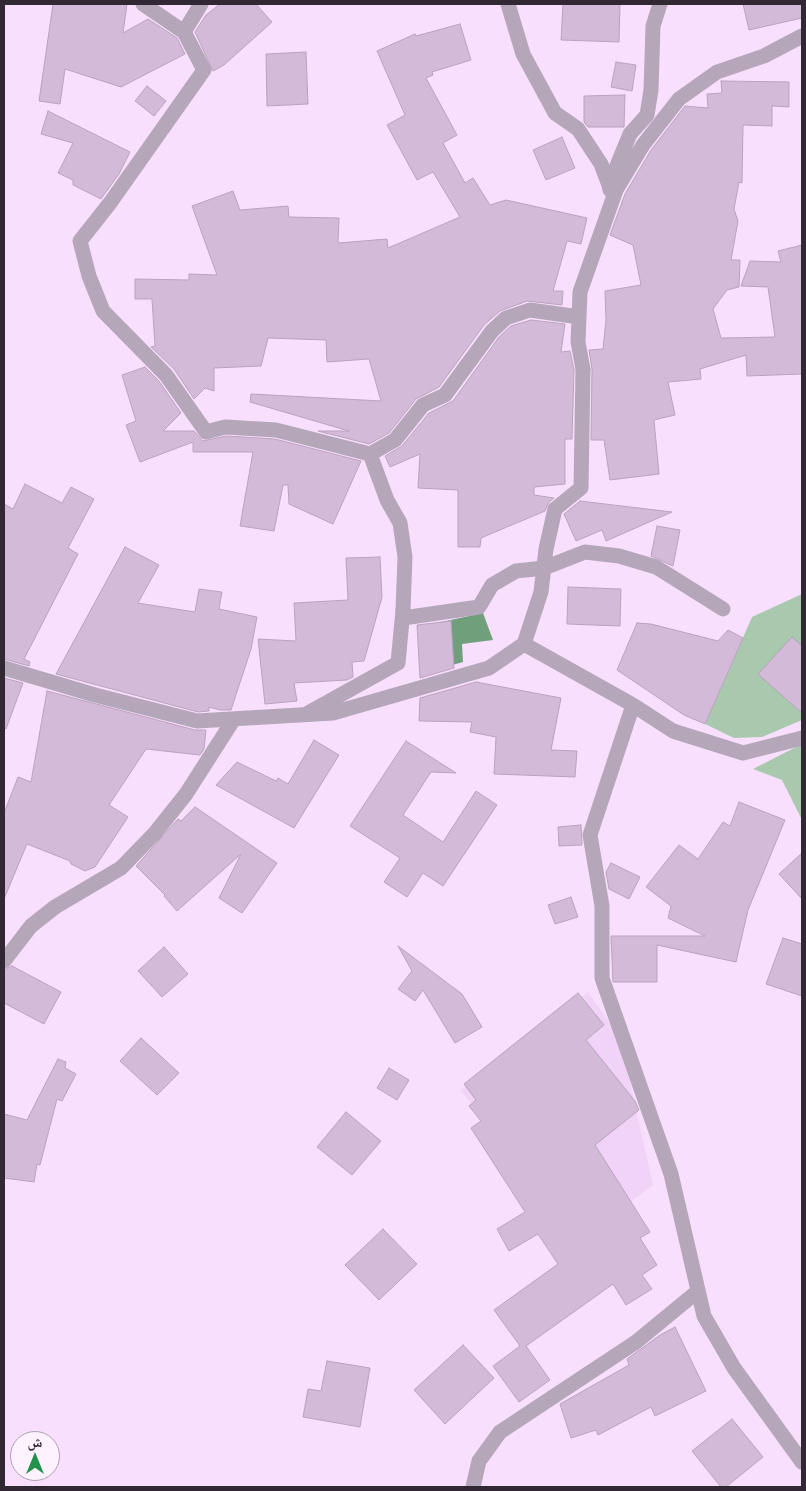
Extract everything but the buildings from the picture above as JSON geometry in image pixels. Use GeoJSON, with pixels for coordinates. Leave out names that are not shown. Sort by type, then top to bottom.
{"type":"FeatureCollection","features":[{"type":"Feature","properties":{"kind":"street"},"geometry":{"type":"LineString","coordinates":[[143,4],[184,32],[204,70],[110,203],[80,241],[89,276],[102,311],[166,375],[206,432],[225,427],[276,430],[370,454],[395,440],[423,405],[445,396],[492,331],[506,318],[530,310],[579,316]]}},
{"type":"Feature","properties":{"kind":"street"},"geometry":{"type":"LineString","coordinates":[[184,32],[200,4]]}},
{"type":"Feature","properties":{"kind":"street"},"geometry":{"type":"LineString","coordinates":[[508,4],[523,54],[555,113],[578,129],[602,164],[611,192]]}},
{"type":"Feature","properties":{"kind":"street"},"geometry":{"type":"LineString","coordinates":[[4,668],[95,695],[197,721],[332,713],[489,668],[524,644],[541,592],[555,509],[581,488],[583,369],[578,342],[580,292],[630,134],[646,115],[651,90],[653,26],[660,4]]}},
{"type":"Feature","properties":{"kind":"street"},"geometry":{"type":"LineString","coordinates":[[611,192],[643,145],[679,100],[718,72],[764,56],[802,36]]}},
{"type":"Feature","properties":{"kind":"street"},"geometry":{"type":"LineString","coordinates":[[303,716],[398,663],[406,557],[400,523],[387,500],[370,454]]}},
{"type":"Feature","properties":{"kind":"street"},"geometry":{"type":"LineString","coordinates":[[403,614],[479,607],[492,585],[516,571],[544,568],[585,552],[619,556],[656,567],[722,609]]}},
{"type":"Feature","properties":{"kind":"street"},"geometry":{"type":"LineString","coordinates":[[524,644],[633,705],[673,731],[743,753],[802,738]]}},
{"type":"Feature","properties":{"kind":"street"},"geometry":{"type":"LineString","coordinates":[[633,705],[590,835],[602,906],[602,978],[671,1174],[704,1316],[734,1368],[802,1462]]}},
{"type":"Feature","properties":{"kind":"street"},"geometry":{"type":"LineString","coordinates":[[4,961],[31,926],[55,907],[121,868],[155,833],[186,794],[234,719]]}},
{"type":"Feature","properties":{"kind":"street"},"geometry":{"type":"LineString","coordinates":[[472,1487],[480,1461],[500,1432],[636,1342],[698,1291]]}},
{"type":"Feature","properties":{"kind":"shaded area"},"geometry":{"type":"Polygon","coordinates":[[[802,594],[802,720],[762,737],[734,738],[705,724],[752,617],[802,594]]]}},
{"type":"Feature","properties":{"kind":"shaded area"},"geometry":{"type":"Polygon","coordinates":[[[483,613],[493,640],[462,644],[463,662],[431,671],[423,626],[483,613]]]}},
{"type":"Feature","properties":{"kind":"shaded area"},"geometry":{"type":"Polygon","coordinates":[[[802,744],[802,820],[782,780],[753,769],[802,744]]]}},
{"type":"Feature","properties":{"kind":"shaded area"},"geometry":{"type":"Polygon","coordinates":[[[588,992],[620,1037],[653,1185],[583,1238],[460,1090],[588,992]]]}}]}
